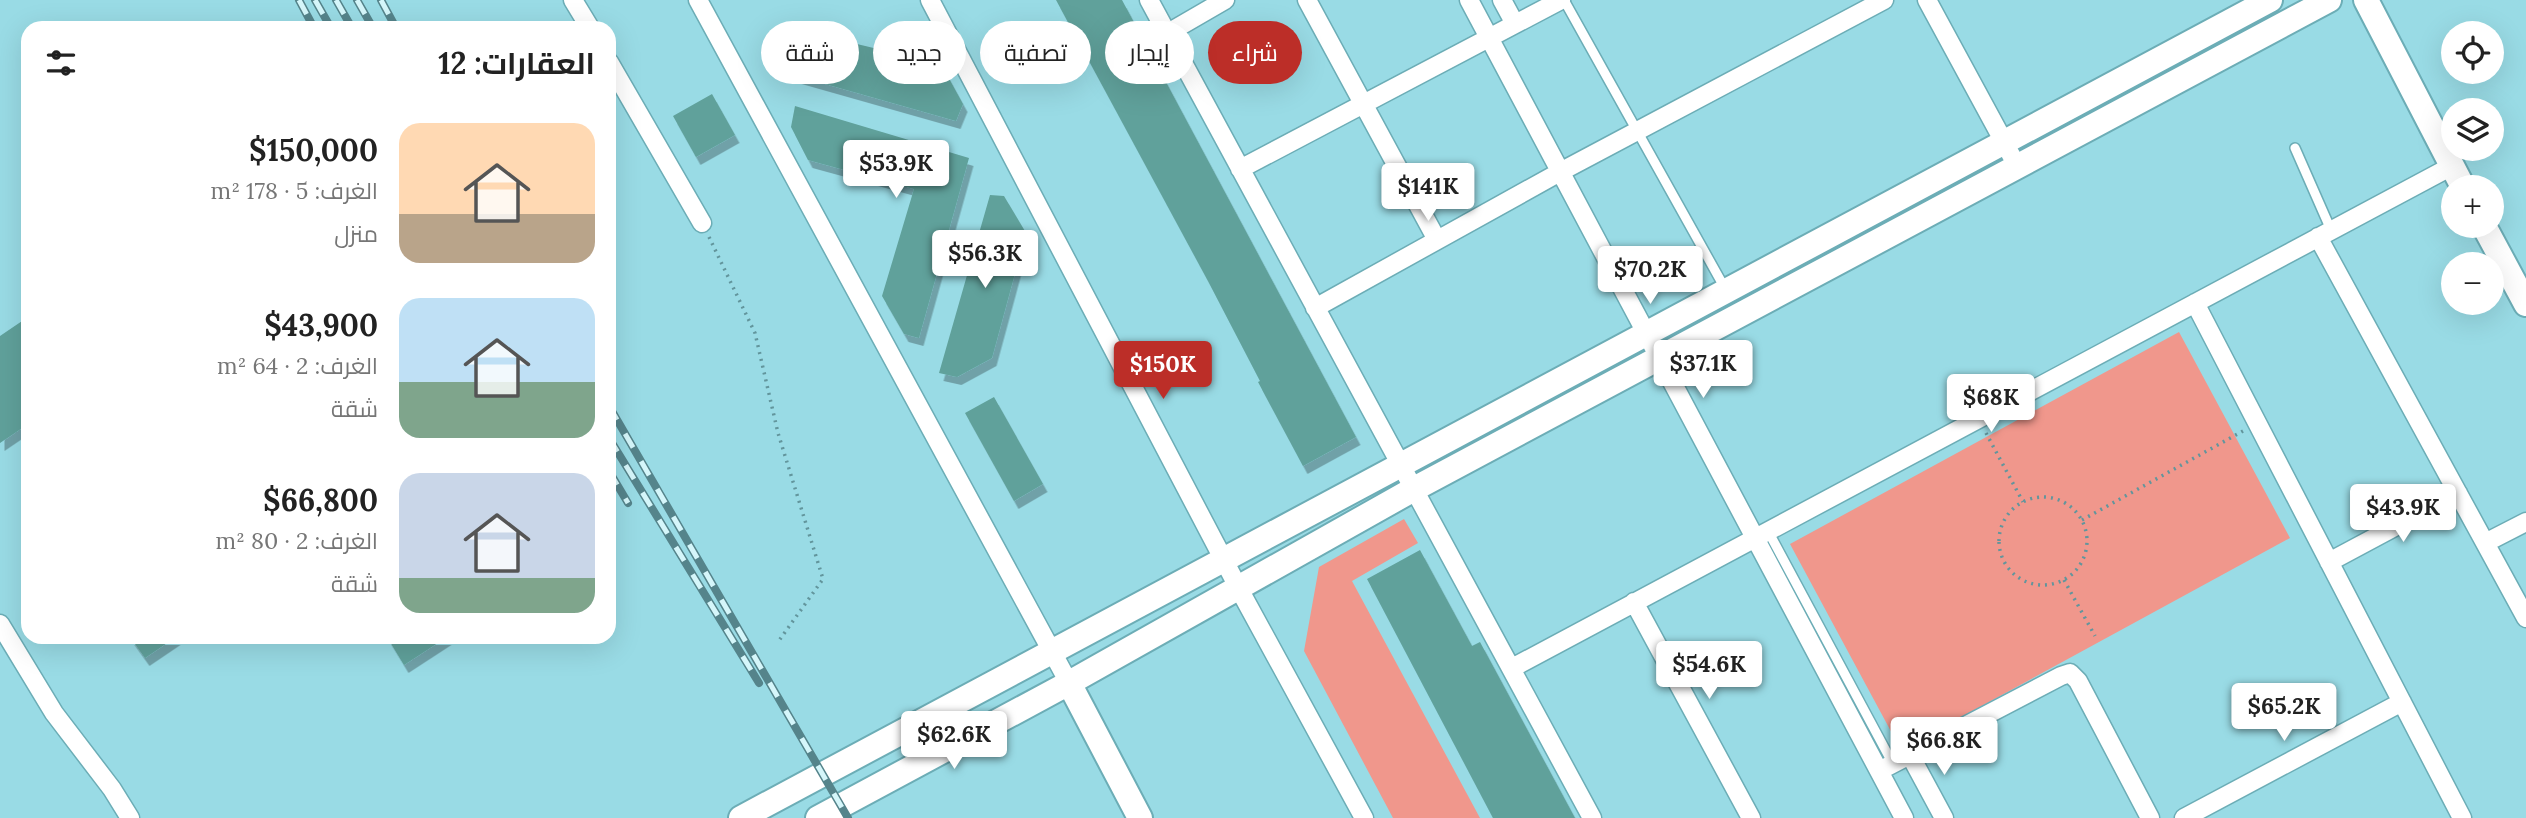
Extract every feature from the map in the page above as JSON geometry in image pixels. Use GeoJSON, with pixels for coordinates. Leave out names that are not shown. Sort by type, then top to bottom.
{"type":"FeatureCollection","features":[{"type":"Feature","properties":{"kind":"street"},"geometry":{"type":"LineString","coordinates":[[573,0],[586,21]]}},
{"type":"Feature","properties":{"kind":"street"},"geometry":{"type":"LineString","coordinates":[[698,0],[1140,818]]}},
{"type":"Feature","properties":{"kind":"street"},"geometry":{"type":"LineString","coordinates":[[930,0],[1238,587],[1364,818]]}},
{"type":"Feature","properties":{"kind":"street"},"geometry":{"type":"LineString","coordinates":[[1149,0],[1161,21]]}},
{"type":"Feature","properties":{"kind":"street"},"geometry":{"type":"LineString","coordinates":[[1189,21],[1225,0]]}},
{"type":"Feature","properties":{"kind":"street"},"geometry":{"type":"LineString","coordinates":[[1307,0],[1437,240]]}},
{"type":"Feature","properties":{"kind":"street"},"geometry":{"type":"LineString","coordinates":[[1469,0],[1646,334],[1761,535],[1886,768],[1903,818]]}},
{"type":"Feature","properties":{"kind":"street"},"geometry":{"type":"LineString","coordinates":[[1502,0],[1516,24]]}},
{"type":"Feature","properties":{"kind":"street"},"geometry":{"type":"LineString","coordinates":[[1240,169],[1562,0]]}},
{"type":"Feature","properties":{"kind":"street"},"geometry":{"type":"LineString","coordinates":[[1315,308],[1560,172],[1884,0]]}},
{"type":"Feature","properties":{"kind":"street"},"geometry":{"type":"LineString","coordinates":[[1927,0],[2017,166]]}},
{"type":"Feature","properties":{"kind":"street"},"geometry":{"type":"LineString","coordinates":[[741,818],[2270,0]]}},
{"type":"Feature","properties":{"kind":"street"},"geometry":{"type":"LineString","coordinates":[[818,818],[1069,683],[1413,489],[2329,0]]}},
{"type":"Feature","properties":{"kind":"street"},"geometry":{"type":"LineString","coordinates":[[2367,0],[2456,175]]}},
{"type":"Feature","properties":{"kind":"street"},"geometry":{"type":"LineString","coordinates":[[616,74],[702,223]]}},
{"type":"Feature","properties":{"kind":"street"},"geometry":{"type":"LineString","coordinates":[[1194,82],[1592,818]]}},
{"type":"Feature","properties":{"kind":"street"},"geometry":{"type":"LineString","coordinates":[[1511,668],[2325,233],[2441,183]]}},
{"type":"Feature","properties":{"kind":"street"},"geometry":{"type":"LineString","coordinates":[[2325,233],[2458,493],[2526,618]]}},
{"type":"Feature","properties":{"kind":"street"},"geometry":{"type":"LineString","coordinates":[[2491,238],[2524,296]]}},
{"type":"Feature","properties":{"kind":"street"},"geometry":{"type":"LineString","coordinates":[[2195,303],[2462,818]]}},
{"type":"Feature","properties":{"kind":"street"},"geometry":{"type":"LineString","coordinates":[[2329,562],[2458,493]]}},
{"type":"Feature","properties":{"kind":"street"},"geometry":{"type":"LineString","coordinates":[[2486,543],[2526,523]]}},
{"type":"Feature","properties":{"kind":"street"},"geometry":{"type":"LineString","coordinates":[[1634,603],[1751,818]]}},
{"type":"Feature","properties":{"kind":"street"},"geometry":{"type":"LineString","coordinates":[[0,624],[54,713],[112,789],[130,818]]}},
{"type":"Feature","properties":{"kind":"street"},"geometry":{"type":"LineString","coordinates":[[1886,768],[2070,673],[2078,681],[2150,818]]}},
{"type":"Feature","properties":{"kind":"street"},"geometry":{"type":"LineString","coordinates":[[2184,818],[2402,702]]}},
{"type":"Feature","properties":{"kind":"street"},"geometry":{"type":"LineString","coordinates":[[1910,755],[1944,818]]}},
{"type":"Feature","properties":{"kind":"lane"},"geometry":{"type":"LineString","coordinates":[[1562,0],[1722,283]]}},
{"type":"Feature","properties":{"kind":"lane"},"geometry":{"type":"LineString","coordinates":[[2295,148],[2325,233]]}},
{"type":"Feature","properties":{"kind":"path"},"geometry":{"type":"LineString","coordinates":[[702,223],[755,333],[778,433],[822,579],[778,642]]}},
{"type":"Feature","properties":{"kind":"path"},"geometry":{"type":"LineString","coordinates":[[1978,419],[2023,502]]}},
{"type":"Feature","properties":{"kind":"path"},"geometry":{"type":"LineString","coordinates":[[2082,520],[2257,423]]}},
{"type":"Feature","properties":{"kind":"path"},"geometry":{"type":"LineString","coordinates":[[2045,497],[2057,499],[2067,504],[2082,520],[2086,531],[2085,554],[2073,573],[2064,580],[2053,584],[2031,583],[2020,578],[2004,561],[2000,539],[2002,528],[2014,509],[2023,502],[2045,497]]}},
{"type":"Feature","properties":{"kind":"path"},"geometry":{"type":"LineString","coordinates":[[2064,580],[2095,635]]}},
{"type":"Feature","properties":{"kind":"shaded area"},"geometry":{"type":"Polygon","coordinates":[[[2179,332],[2290,538],[1901,750],[1790,544],[2179,332]]]}},
{"type":"Feature","properties":{"kind":"shaded area"},"geometry":{"type":"Polygon","coordinates":[[[1404,519],[1418,543],[1352,581],[1480,818],[1393,818],[1304,651],[1319,567],[1404,519]]]}},
{"type":"Feature","properties":{"kind":"building"},"geometry":{"type":"Polygon","coordinates":[[[1056,0],[1122,0],[1133,21],[1105,21],[1105,84],[1167,84],[1356,437],[1303,466],[1208,281],[1091,65],[1091,21],[1067,21],[1056,0]]]}},
{"type":"Feature","properties":{"kind":"building"},"geometry":{"type":"Polygon","coordinates":[[[859,45],[873,48],[873,84],[952,84],[963,104],[956,121],[825,84],[859,84],[859,45]]]}},
{"type":"Feature","properties":{"kind":"building"},"geometry":{"type":"Polygon","coordinates":[[[712,94],[735,135],[696,157],[673,116],[712,94]]]}},
{"type":"Feature","properties":{"kind":"building"},"geometry":{"type":"Polygon","coordinates":[[[795,106],[969,158],[919,338],[904,334],[882,296],[914,189],[808,160],[791,127],[795,106]]]}},
{"type":"Feature","properties":{"kind":"building"},"geometry":{"type":"Polygon","coordinates":[[[990,195],[1004,196],[1026,233],[992,358],[957,377],[939,373],[990,195]]]}},
{"type":"Feature","properties":{"kind":"building"},"geometry":{"type":"Polygon","coordinates":[[[21,322],[21,429],[0,443],[0,336],[21,322]]]}},
{"type":"Feature","properties":{"kind":"building"},"geometry":{"type":"Polygon","coordinates":[[[994,397],[1043,484],[1014,501],[965,413],[994,397]]]}},
{"type":"Feature","properties":{"kind":"building"},"geometry":{"type":"Polygon","coordinates":[[[1420,550],[1472,646],[1480,642],[1575,818],[1493,818],[1367,579],[1420,550]]]}},
{"type":"Feature","properties":{"kind":"building"},"geometry":{"type":"Polygon","coordinates":[[[135,644],[166,644],[145,658],[135,644]]]}},
{"type":"Feature","properties":{"kind":"building"},"geometry":{"type":"Polygon","coordinates":[[[391,644],[436,644],[404,665],[391,644]]]}},
{"type":"Feature","properties":{"kind":"railway"},"geometry":{"type":"LineString","coordinates":[[299,0],[310,21]]}},
{"type":"Feature","properties":{"kind":"railway"},"geometry":{"type":"LineString","coordinates":[[315,0],[327,21]]}},
{"type":"Feature","properties":{"kind":"railway"},"geometry":{"type":"LineString","coordinates":[[336,0],[348,21]]}},
{"type":"Feature","properties":{"kind":"railway"},"geometry":{"type":"LineString","coordinates":[[357,0],[369,21]]}},
{"type":"Feature","properties":{"kind":"railway"},"geometry":{"type":"LineString","coordinates":[[381,0],[392,21]]}},
{"type":"Feature","properties":{"kind":"railway"},"geometry":{"type":"LineString","coordinates":[[616,418],[848,818]]}},
{"type":"Feature","properties":{"kind":"railway"},"geometry":{"type":"LineString","coordinates":[[616,449],[759,683]]}},
{"type":"Feature","properties":{"kind":"railway"},"geometry":{"type":"LineString","coordinates":[[616,483],[628,503]]}}]}
